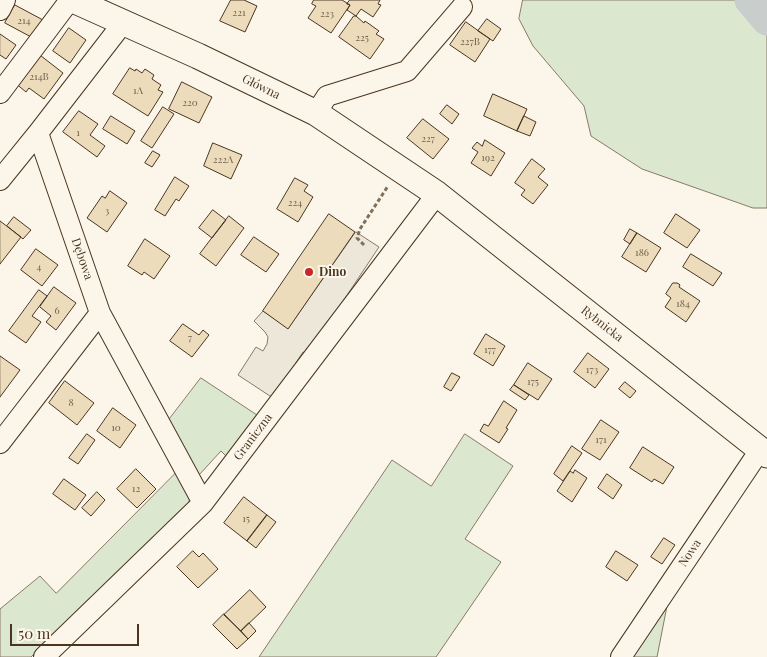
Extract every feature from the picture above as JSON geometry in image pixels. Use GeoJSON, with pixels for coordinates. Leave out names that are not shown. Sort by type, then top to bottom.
{"type":"FeatureCollection","features":[{"type":"Feature","properties":{"kind":"main road","name":"Główna"},"geometry":{"type":"LineString","coordinates":[[72,0],[115,13],[198,56],[316,113],[437,194]]}},
{"type":"Feature","properties":{"kind":"main road","name":"Rybnicka"},"geometry":{"type":"LineString","coordinates":[[437,194],[763,452]]}},
{"type":"Feature","properties":{"kind":"street"},"geometry":{"type":"LineString","coordinates":[[0,10],[5,0]]}},
{"type":"Feature","properties":{"kind":"street"},"geometry":{"type":"LineString","coordinates":[[0,93],[72,0]]}},
{"type":"Feature","properties":{"kind":"street"},"geometry":{"type":"LineString","coordinates":[[316,113],[327,96],[407,71],[462,7]]}},
{"type":"Feature","properties":{"kind":"street"},"geometry":{"type":"LineString","coordinates":[[0,180],[38,133],[115,13]]}},
{"type":"Feature","properties":{"kind":"street","name":"Dębowa"},"geometry":{"type":"LineString","coordinates":[[38,133],[100,313],[203,503]]}},
{"type":"Feature","properties":{"kind":"street","name":"Graniczna"},"geometry":{"type":"LineString","coordinates":[[44,657],[203,503],[437,194]]}},
{"type":"Feature","properties":{"kind":"street"},"geometry":{"type":"LineString","coordinates":[[0,443],[100,313]]}},
{"type":"Feature","properties":{"kind":"street","name":"Nowa"},"geometry":{"type":"LineString","coordinates":[[621,657],[763,452]]}},
{"type":"Feature","properties":{"kind":"path"},"geometry":{"type":"LineString","coordinates":[[364,245],[357,238],[360,229],[400,169]]}},
{"type":"Feature","properties":{"kind":"green space"},"geometry":{"type":"Polygon","coordinates":[[[523,0],[767,0],[767,208],[753,208],[642,169],[591,136],[584,106],[533,46],[519,19],[523,0]]]}},
{"type":"Feature","properties":{"kind":"green space"},"geometry":{"type":"Polygon","coordinates":[[[201,378],[260,417],[227,457],[221,451],[199,475],[168,421],[201,378]]]}},
{"type":"Feature","properties":{"kind":"green space"},"geometry":{"type":"Polygon","coordinates":[[[465,434],[513,466],[465,539],[501,562],[436,657],[259,657],[392,460],[431,486],[465,434]]]}},
{"type":"Feature","properties":{"kind":"green space"},"geometry":{"type":"Polygon","coordinates":[[[178,471],[190,491],[189,502],[31,657],[0,657],[0,609],[40,576],[56,593],[178,471]]]}},
{"type":"Feature","properties":{"kind":"green space"},"geometry":{"type":"Polygon","coordinates":[[[668,601],[657,657],[629,657],[668,601]]]}},
{"type":"Feature","properties":{"kind":"shaded area"},"geometry":{"type":"Polygon","coordinates":[[[356,232],[379,247],[308,354],[303,352],[273,398],[238,375],[256,347],[263,351],[267,344],[268,337],[254,321],[263,311],[288,328],[356,232]]]}},
{"type":"Feature","properties":{"kind":"building"},"geometry":{"type":"Polygon","coordinates":[[[231,0],[244,0],[257,6],[245,32],[220,21],[231,0]]]}},
{"type":"Feature","properties":{"kind":"building"},"geometry":{"type":"Polygon","coordinates":[[[314,0],[342,0],[350,5],[331,33],[308,18],[316,6],[312,4],[314,0]]]}},
{"type":"Feature","properties":{"kind":"building"},"geometry":{"type":"Polygon","coordinates":[[[350,0],[380,0],[378,4],[381,5],[373,17],[361,9],[356,16],[347,10],[350,5],[347,4],[350,0]]]}},
{"type":"Feature","properties":{"kind":"building"},"geometry":{"type":"Polygon","coordinates":[[[15,5],[43,20],[33,38],[5,23],[15,5]]]}},
{"type":"Feature","properties":{"kind":"building"},"geometry":{"type":"Polygon","coordinates":[[[354,16],[379,31],[376,34],[384,39],[370,59],[339,37],[354,16]]]}},
{"type":"Feature","properties":{"kind":"building"},"geometry":{"type":"Polygon","coordinates":[[[487,19],[501,29],[493,41],[478,31],[487,19]]]}},
{"type":"Feature","properties":{"kind":"building"},"geometry":{"type":"Polygon","coordinates":[[[466,22],[490,39],[475,62],[450,45],[466,22]]]}},
{"type":"Feature","properties":{"kind":"building"},"geometry":{"type":"Polygon","coordinates":[[[69,28],[86,40],[70,63],[53,51],[69,28]]]}},
{"type":"Feature","properties":{"kind":"building"},"geometry":{"type":"Polygon","coordinates":[[[0,34],[16,45],[6,59],[0,55],[0,34]]]}},
{"type":"Feature","properties":{"kind":"building"},"geometry":{"type":"Polygon","coordinates":[[[36,52],[63,73],[44,99],[29,88],[26,92],[14,82],[36,52]]]}},
{"type":"Feature","properties":{"kind":"building"},"geometry":{"type":"Polygon","coordinates":[[[130,68],[142,73],[145,69],[154,75],[152,79],[161,85],[158,90],[163,92],[148,116],[113,94],[130,68]]]}},
{"type":"Feature","properties":{"kind":"building"},"geometry":{"type":"Polygon","coordinates":[[[182,82],[212,97],[199,123],[169,109],[182,82]]]}},
{"type":"Feature","properties":{"kind":"building"},"geometry":{"type":"Polygon","coordinates":[[[493,94],[527,109],[517,131],[484,116],[493,94]]]}},
{"type":"Feature","properties":{"kind":"building"},"geometry":{"type":"Polygon","coordinates":[[[447,105],[459,114],[452,124],[440,114],[447,105]]]}},
{"type":"Feature","properties":{"kind":"building"},"geometry":{"type":"Polygon","coordinates":[[[163,107],[174,114],[152,148],[141,141],[163,107]]]}},
{"type":"Feature","properties":{"kind":"building"},"geometry":{"type":"Polygon","coordinates":[[[79,111],[98,124],[90,135],[105,146],[97,157],[63,132],[79,111]]]}},
{"type":"Feature","properties":{"kind":"building"},"geometry":{"type":"Polygon","coordinates":[[[111,116],[135,131],[127,144],[103,129],[111,116]]]}},
{"type":"Feature","properties":{"kind":"building"},"geometry":{"type":"Polygon","coordinates":[[[524,116],[536,122],[530,136],[517,131],[524,116]]]}},
{"type":"Feature","properties":{"kind":"building"},"geometry":{"type":"Polygon","coordinates":[[[423,119],[449,139],[433,159],[407,138],[423,119]]]}},
{"type":"Feature","properties":{"kind":"building"},"geometry":{"type":"Polygon","coordinates":[[[485,140],[505,153],[491,176],[471,163],[478,152],[472,148],[477,142],[482,146],[485,140]]]}},
{"type":"Feature","properties":{"kind":"building"},"geometry":{"type":"Polygon","coordinates":[[[213,143],[242,155],[231,179],[204,166],[213,143]]]}},
{"type":"Feature","properties":{"kind":"building"},"geometry":{"type":"Polygon","coordinates":[[[153,151],[160,155],[152,167],[145,163],[153,151]]]}},
{"type":"Feature","properties":{"kind":"building"},"geometry":{"type":"Polygon","coordinates":[[[532,159],[545,169],[538,177],[548,185],[533,204],[521,195],[525,190],[515,183],[532,159]]]}},
{"type":"Feature","properties":{"kind":"building"},"geometry":{"type":"Polygon","coordinates":[[[175,177],[189,186],[179,201],[176,199],[165,216],[155,210],[175,177]]]}},
{"type":"Feature","properties":{"kind":"building"},"geometry":{"type":"Polygon","coordinates":[[[295,178],[308,185],[304,191],[313,197],[298,222],[277,209],[295,178]]]}},
{"type":"Feature","properties":{"kind":"building"},"geometry":{"type":"Polygon","coordinates":[[[110,191],[127,203],[107,232],[87,218],[102,196],[105,198],[110,191]]]}},
{"type":"Feature","properties":{"kind":"building"},"geometry":{"type":"Polygon","coordinates":[[[213,210],[226,220],[212,238],[199,228],[213,210]]]}},
{"type":"Feature","properties":{"kind":"building","name":"Dino"},"geometry":{"type":"Polygon","coordinates":[[[329,214],[355,232],[288,329],[263,311],[329,214]]]}},
{"type":"Feature","properties":{"kind":"building"},"geometry":{"type":"Polygon","coordinates":[[[676,214],[700,230],[687,248],[664,233],[676,214]]]}},
{"type":"Feature","properties":{"kind":"building"},"geometry":{"type":"Polygon","coordinates":[[[229,216],[244,228],[216,266],[200,254],[229,216]]]}},
{"type":"Feature","properties":{"kind":"building"},"geometry":{"type":"Polygon","coordinates":[[[14,217],[31,230],[23,239],[7,226],[14,217]]]}},
{"type":"Feature","properties":{"kind":"building"},"geometry":{"type":"Polygon","coordinates":[[[0,221],[21,237],[0,264],[0,221]]]}},
{"type":"Feature","properties":{"kind":"building"},"geometry":{"type":"Polygon","coordinates":[[[630,229],[637,233],[630,244],[624,240],[630,229]]]}},
{"type":"Feature","properties":{"kind":"building"},"geometry":{"type":"Polygon","coordinates":[[[637,233],[661,248],[646,272],[622,257],[637,233]]]}},
{"type":"Feature","properties":{"kind":"building"},"geometry":{"type":"Polygon","coordinates":[[[254,237],[279,254],[266,272],[241,255],[254,237]]]}},
{"type":"Feature","properties":{"kind":"building"},"geometry":{"type":"Polygon","coordinates":[[[145,239],[170,256],[154,279],[144,272],[142,275],[128,266],[145,239]]]}},
{"type":"Feature","properties":{"kind":"building"},"geometry":{"type":"Polygon","coordinates":[[[36,249],[58,265],[42,286],[21,270],[36,249]]]}},
{"type":"Feature","properties":{"kind":"building"},"geometry":{"type":"Polygon","coordinates":[[[691,254],[722,273],[713,286],[683,267],[691,254]]]}},
{"type":"Feature","properties":{"kind":"building"},"geometry":{"type":"Polygon","coordinates":[[[673,283],[679,284],[679,287],[700,301],[686,322],[665,307],[671,298],[666,294],[673,283]]]}},
{"type":"Feature","properties":{"kind":"building"},"geometry":{"type":"Polygon","coordinates":[[[54,287],[76,303],[56,330],[46,322],[51,316],[40,307],[54,287]]]}},
{"type":"Feature","properties":{"kind":"building"},"geometry":{"type":"Polygon","coordinates":[[[39,290],[47,296],[32,316],[41,322],[26,343],[9,331],[39,290]]]}},
{"type":"Feature","properties":{"kind":"building"},"geometry":{"type":"Polygon","coordinates":[[[183,324],[199,335],[203,330],[209,335],[192,357],[170,341],[183,324]]]}},
{"type":"Feature","properties":{"kind":"building"},"geometry":{"type":"Polygon","coordinates":[[[486,334],[505,346],[493,366],[474,354],[486,334]]]}},
{"type":"Feature","properties":{"kind":"building"},"geometry":{"type":"Polygon","coordinates":[[[588,353],[609,369],[595,388],[574,372],[588,353]]]}},
{"type":"Feature","properties":{"kind":"building"},"geometry":{"type":"Polygon","coordinates":[[[0,356],[20,370],[0,397],[0,356]]]}},
{"type":"Feature","properties":{"kind":"building"},"geometry":{"type":"Polygon","coordinates":[[[528,363],[552,379],[538,400],[514,385],[528,363]]]}},
{"type":"Feature","properties":{"kind":"building"},"geometry":{"type":"Polygon","coordinates":[[[452,373],[460,377],[451,391],[444,387],[452,373]]]}},
{"type":"Feature","properties":{"kind":"building"},"geometry":{"type":"Polygon","coordinates":[[[65,381],[94,403],[77,425],[49,403],[65,381]]]}},
{"type":"Feature","properties":{"kind":"building"},"geometry":{"type":"Polygon","coordinates":[[[625,382],[636,391],[630,398],[619,389],[625,382]]]}},
{"type":"Feature","properties":{"kind":"building"},"geometry":{"type":"Polygon","coordinates":[[[514,385],[529,395],[525,400],[510,390],[514,385]]]}},
{"type":"Feature","properties":{"kind":"building"},"geometry":{"type":"Polygon","coordinates":[[[504,401],[517,410],[499,443],[480,431],[484,424],[488,426],[504,401]]]}},
{"type":"Feature","properties":{"kind":"building"},"geometry":{"type":"Polygon","coordinates":[[[113,408],[136,425],[120,448],[97,431],[113,408]]]}},
{"type":"Feature","properties":{"kind":"building"},"geometry":{"type":"Polygon","coordinates":[[[601,420],[619,432],[600,460],[582,449],[601,420]]]}},
{"type":"Feature","properties":{"kind":"building"},"geometry":{"type":"Polygon","coordinates":[[[87,434],[95,440],[78,464],[69,458],[87,434]]]}},
{"type":"Feature","properties":{"kind":"building"},"geometry":{"type":"Polygon","coordinates":[[[572,446],[582,453],[563,481],[554,474],[572,446]]]}},
{"type":"Feature","properties":{"kind":"building"},"geometry":{"type":"Polygon","coordinates":[[[643,447],[674,467],[663,484],[654,479],[652,482],[630,468],[643,447]]]}},
{"type":"Feature","properties":{"kind":"building"},"geometry":{"type":"Polygon","coordinates":[[[136,469],[156,489],[137,508],[117,489],[136,469]]]}},
{"type":"Feature","properties":{"kind":"building"},"geometry":{"type":"Polygon","coordinates":[[[575,470],[587,478],[572,502],[557,491],[570,471],[573,473],[575,470]]]}},
{"type":"Feature","properties":{"kind":"building"},"geometry":{"type":"Polygon","coordinates":[[[607,474],[622,485],[613,499],[598,488],[607,474]]]}},
{"type":"Feature","properties":{"kind":"building"},"geometry":{"type":"Polygon","coordinates":[[[64,479],[86,495],[75,510],[53,494],[64,479]]]}},
{"type":"Feature","properties":{"kind":"building"},"geometry":{"type":"Polygon","coordinates":[[[97,492],[105,500],[91,516],[82,508],[97,492]]]}},
{"type":"Feature","properties":{"kind":"building"},"geometry":{"type":"Polygon","coordinates":[[[244,497],[267,515],[247,541],[224,523],[244,497]]]}},
{"type":"Feature","properties":{"kind":"building"},"geometry":{"type":"Polygon","coordinates":[[[267,515],[276,522],[256,548],[247,541],[267,515]]]}},
{"type":"Feature","properties":{"kind":"building"},"geometry":{"type":"Polygon","coordinates":[[[664,538],[675,545],[662,564],[651,557],[664,538]]]}},
{"type":"Feature","properties":{"kind":"building"},"geometry":{"type":"Polygon","coordinates":[[[193,551],[199,557],[203,553],[218,569],[198,588],[177,567],[193,551]]]}},
{"type":"Feature","properties":{"kind":"building"},"geometry":{"type":"Polygon","coordinates":[[[616,551],[638,565],[627,581],[606,567],[616,551]]]}},
{"type":"Feature","properties":{"kind":"building"},"geometry":{"type":"Polygon","coordinates":[[[250,590],[266,607],[241,631],[224,615],[250,590]]]}},
{"type":"Feature","properties":{"kind":"building"},"geometry":{"type":"Polygon","coordinates":[[[224,614],[248,639],[237,649],[213,625],[224,614]]]}},
{"type":"Feature","properties":{"kind":"building"},"geometry":{"type":"Polygon","coordinates":[[[249,623],[256,631],[248,639],[241,631],[249,623]]]}},
{"type":"Feature","properties":{"kind":"waterway"},"geometry":{"type":"LineString","coordinates":[[750,0],[767,20]]}},
{"type":"Feature","properties":{"kind":"place","name":"Dino"},"geometry":{"type":"Point","coordinates":[309,272]}}]}
